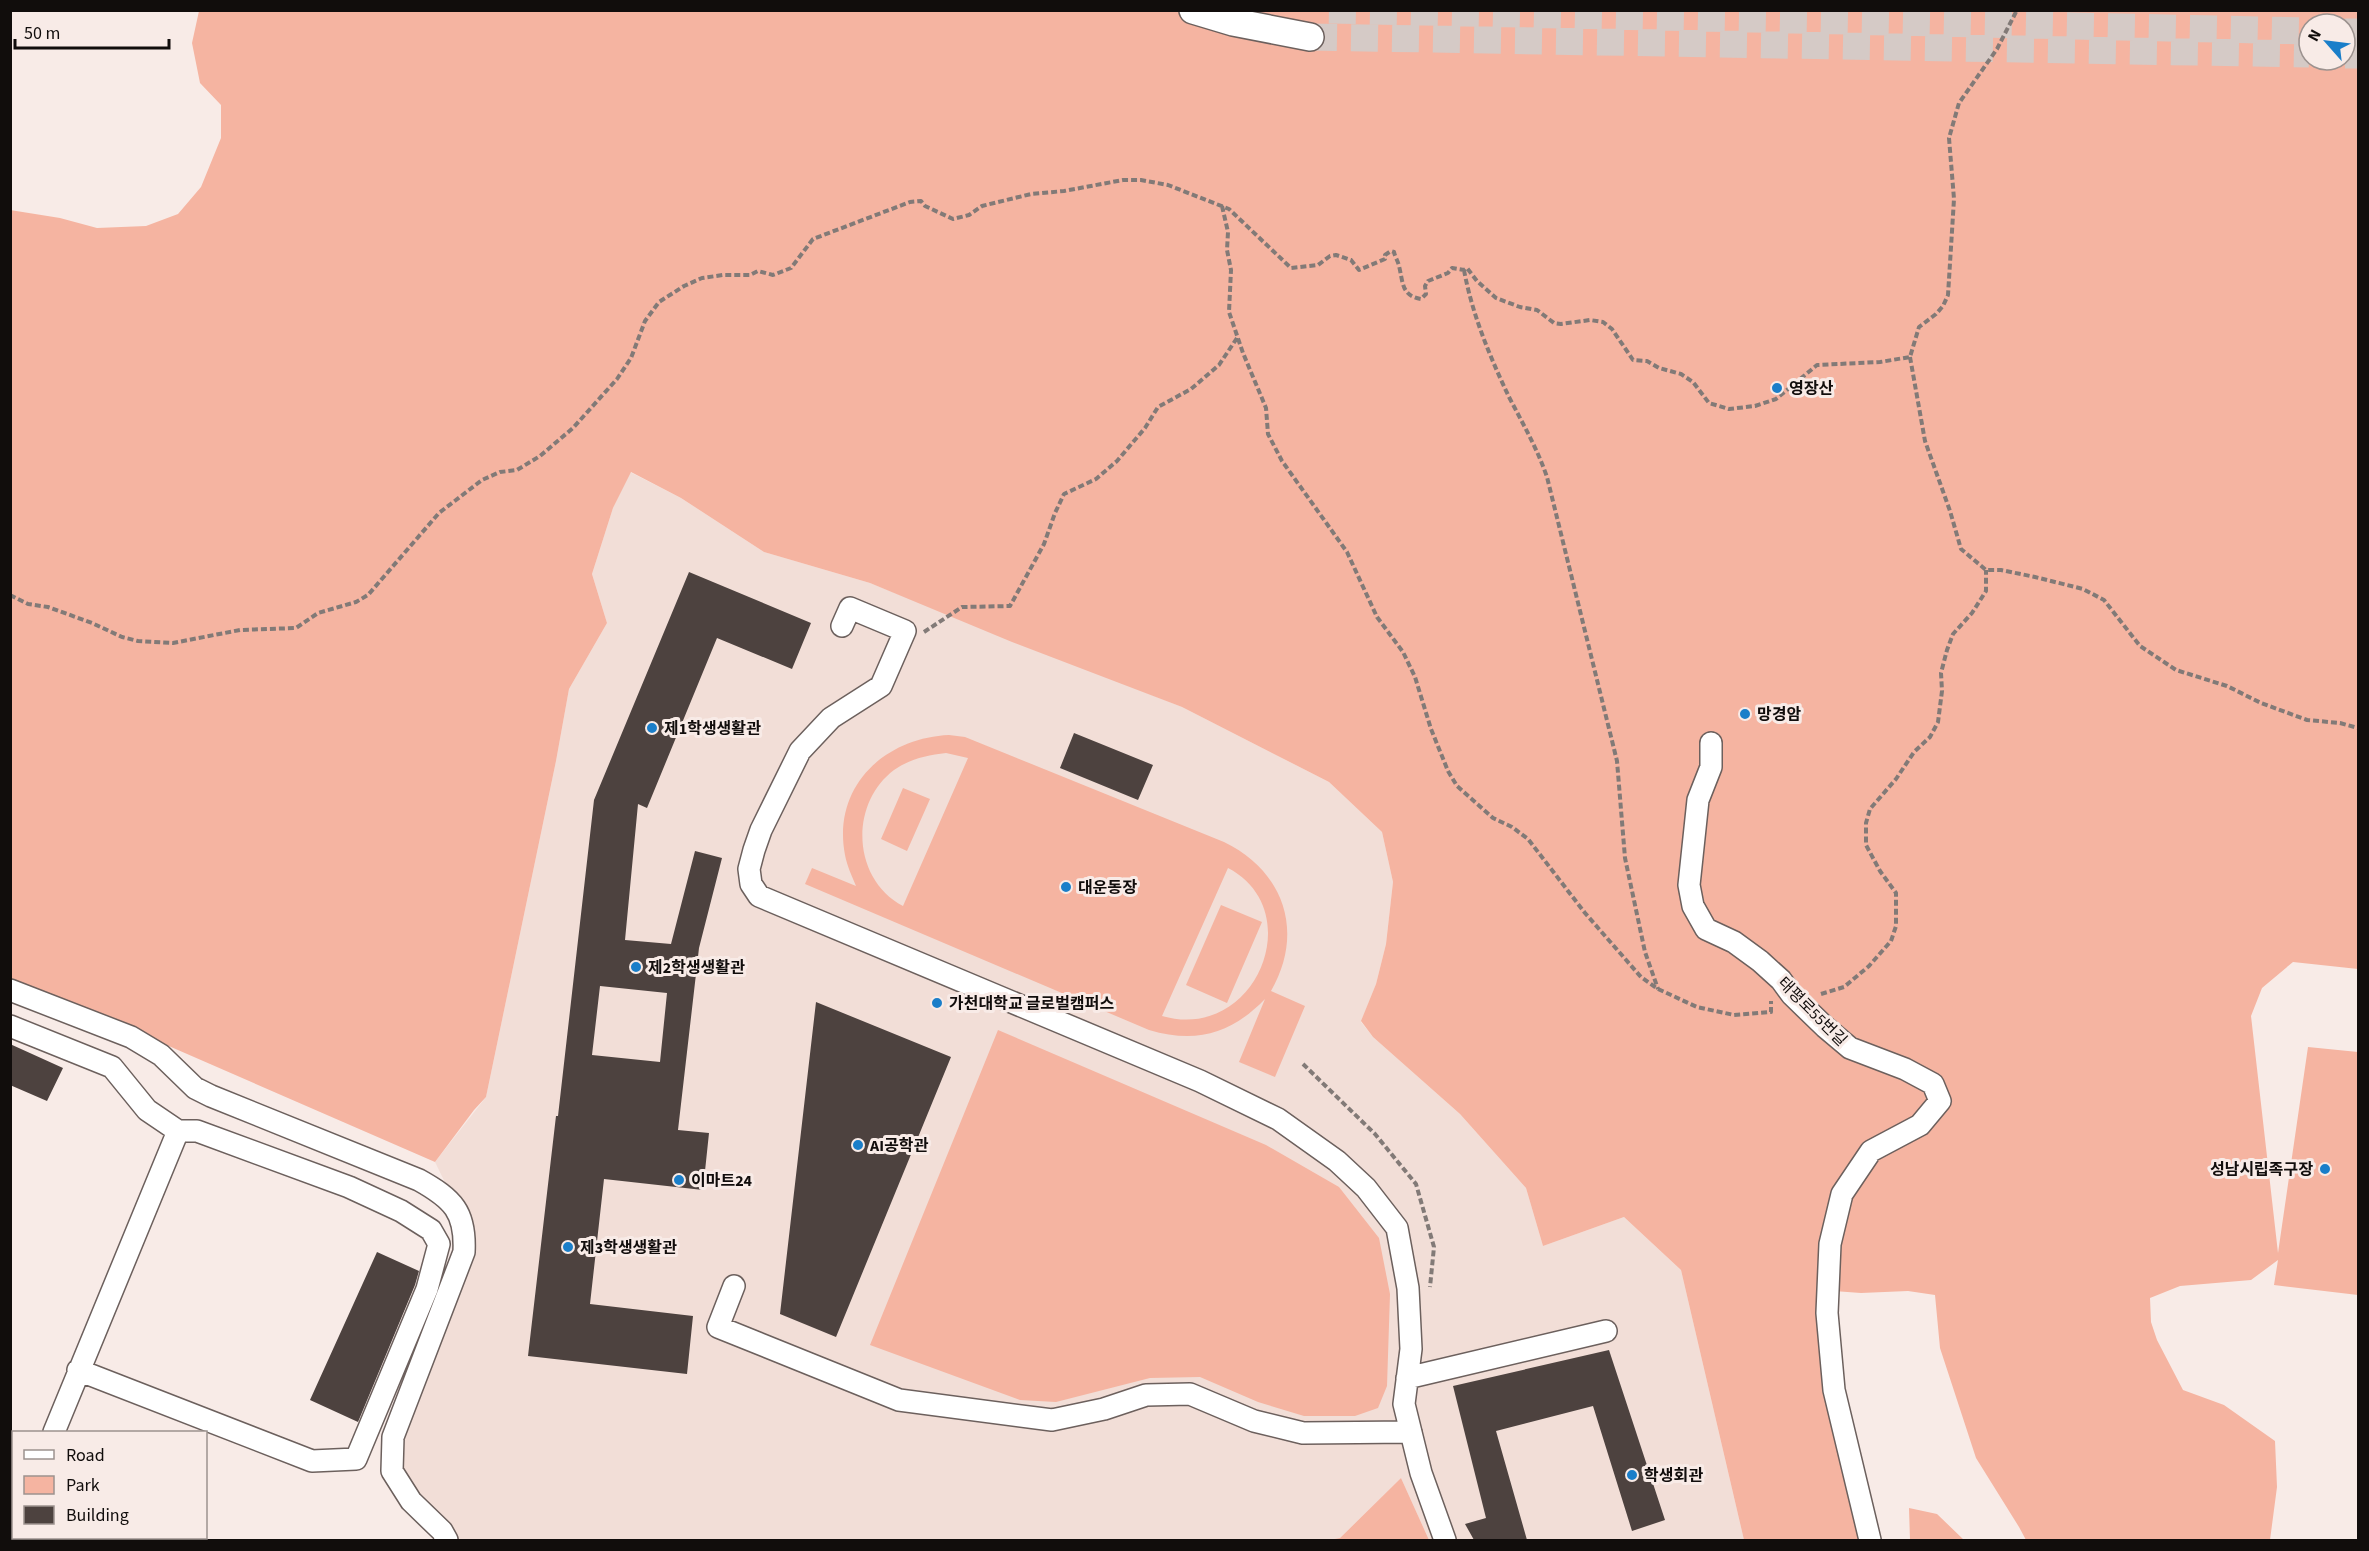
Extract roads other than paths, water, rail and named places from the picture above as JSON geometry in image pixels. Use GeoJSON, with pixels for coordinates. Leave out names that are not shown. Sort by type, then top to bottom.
{"type":"FeatureCollection","features":[{"type":"Feature","properties":{"kind":"main road"},"geometry":{"type":"LineString","coordinates":[[1193,10],[1233,22],[1310,37]]}},
{"type":"Feature","properties":{"kind":"street"},"geometry":{"type":"LineString","coordinates":[[842,626],[850,608],[905,632],[881,686],[831,718],[800,751],[761,830],[749,869],[751,884],[759,896],[1200,1082],[1278,1119],[1337,1161],[1366,1188],[1397,1228],[1408,1288],[1411,1348],[1404,1404],[1421,1473],[1445,1540]]}},
{"type":"Feature","properties":{"kind":"street","name":"태평로55번길"},"geometry":{"type":"LineString","coordinates":[[1711,743],[1711,767],[1698,800],[1689,885],[1693,906],[1707,929],[1734,942],[1775,974],[1805,1008],[1850,1048],[1905,1069],[1933,1084],[1940,1101],[1920,1125],[1871,1151],[1842,1194],[1830,1244],[1827,1313],[1834,1390],[1870,1540]]}},
{"type":"Feature","properties":{"kind":"street"},"geometry":{"type":"LineString","coordinates":[[10,990],[131,1037],[161,1055],[195,1088],[211,1096],[419,1180],[443,1193],[463,1219],[464,1252],[393,1437],[392,1471],[411,1501],[442,1531],[447,1540]]}},
{"type":"Feature","properties":{"kind":"street"},"geometry":{"type":"LineString","coordinates":[[10,1026],[112,1067],[147,1110],[178,1131],[197,1131],[349,1187],[401,1211],[431,1230],[439,1244],[427,1289],[356,1459],[312,1461],[78,1370]]}},
{"type":"Feature","properties":{"kind":"street"},"geometry":{"type":"LineString","coordinates":[[54,1431],[178,1131]]}},
{"type":"Feature","properties":{"kind":"street"},"geometry":{"type":"LineString","coordinates":[[734,1286],[718,1327],[899,1400],[1052,1420],[1104,1409],[1146,1395],[1190,1394],[1254,1421],[1303,1433],[1411,1432]]}},
{"type":"Feature","properties":{"kind":"street"},"geometry":{"type":"LineString","coordinates":[[1407,1378],[1606,1331]]}},
{"type":"Feature","properties":{"kind":"tunnel"},"geometry":{"type":"LineString","coordinates":[[1329,10],[2297,31]]}},
{"type":"Feature","properties":{"kind":"tunnel"},"geometry":{"type":"LineString","coordinates":[[1310,37],[2297,54]]}},
{"type":"Feature","properties":{"kind":"place","name":"영장산"},"geometry":{"type":"Point","coordinates":[1777,388]}},
{"type":"Feature","properties":{"kind":"place","name":"망경암"},"geometry":{"type":"Point","coordinates":[1745,714]}},
{"type":"Feature","properties":{"kind":"place","name":"제1학생생활관"},"geometry":{"type":"Point","coordinates":[652,728]}},
{"type":"Feature","properties":{"kind":"place","name":"대운동장"},"geometry":{"type":"Point","coordinates":[1066,887]}},
{"type":"Feature","properties":{"kind":"place","name":"제2학생생활관"},"geometry":{"type":"Point","coordinates":[636,967]}},
{"type":"Feature","properties":{"kind":"place","name":"가천대학교 글로벌캠퍼스"},"geometry":{"type":"Point","coordinates":[937,1003]}},
{"type":"Feature","properties":{"kind":"place","name":"AI공학관"},"geometry":{"type":"Point","coordinates":[858,1145]}},
{"type":"Feature","properties":{"kind":"place","name":"성남시립족구장"},"geometry":{"type":"Point","coordinates":[2325,1169]}},
{"type":"Feature","properties":{"kind":"place","name":"이마트24"},"geometry":{"type":"Point","coordinates":[679,1180]}},
{"type":"Feature","properties":{"kind":"place","name":"제3학생생활관"},"geometry":{"type":"Point","coordinates":[568,1247]}},
{"type":"Feature","properties":{"kind":"place","name":"학생회관"},"geometry":{"type":"Point","coordinates":[1632,1475]}}]}
